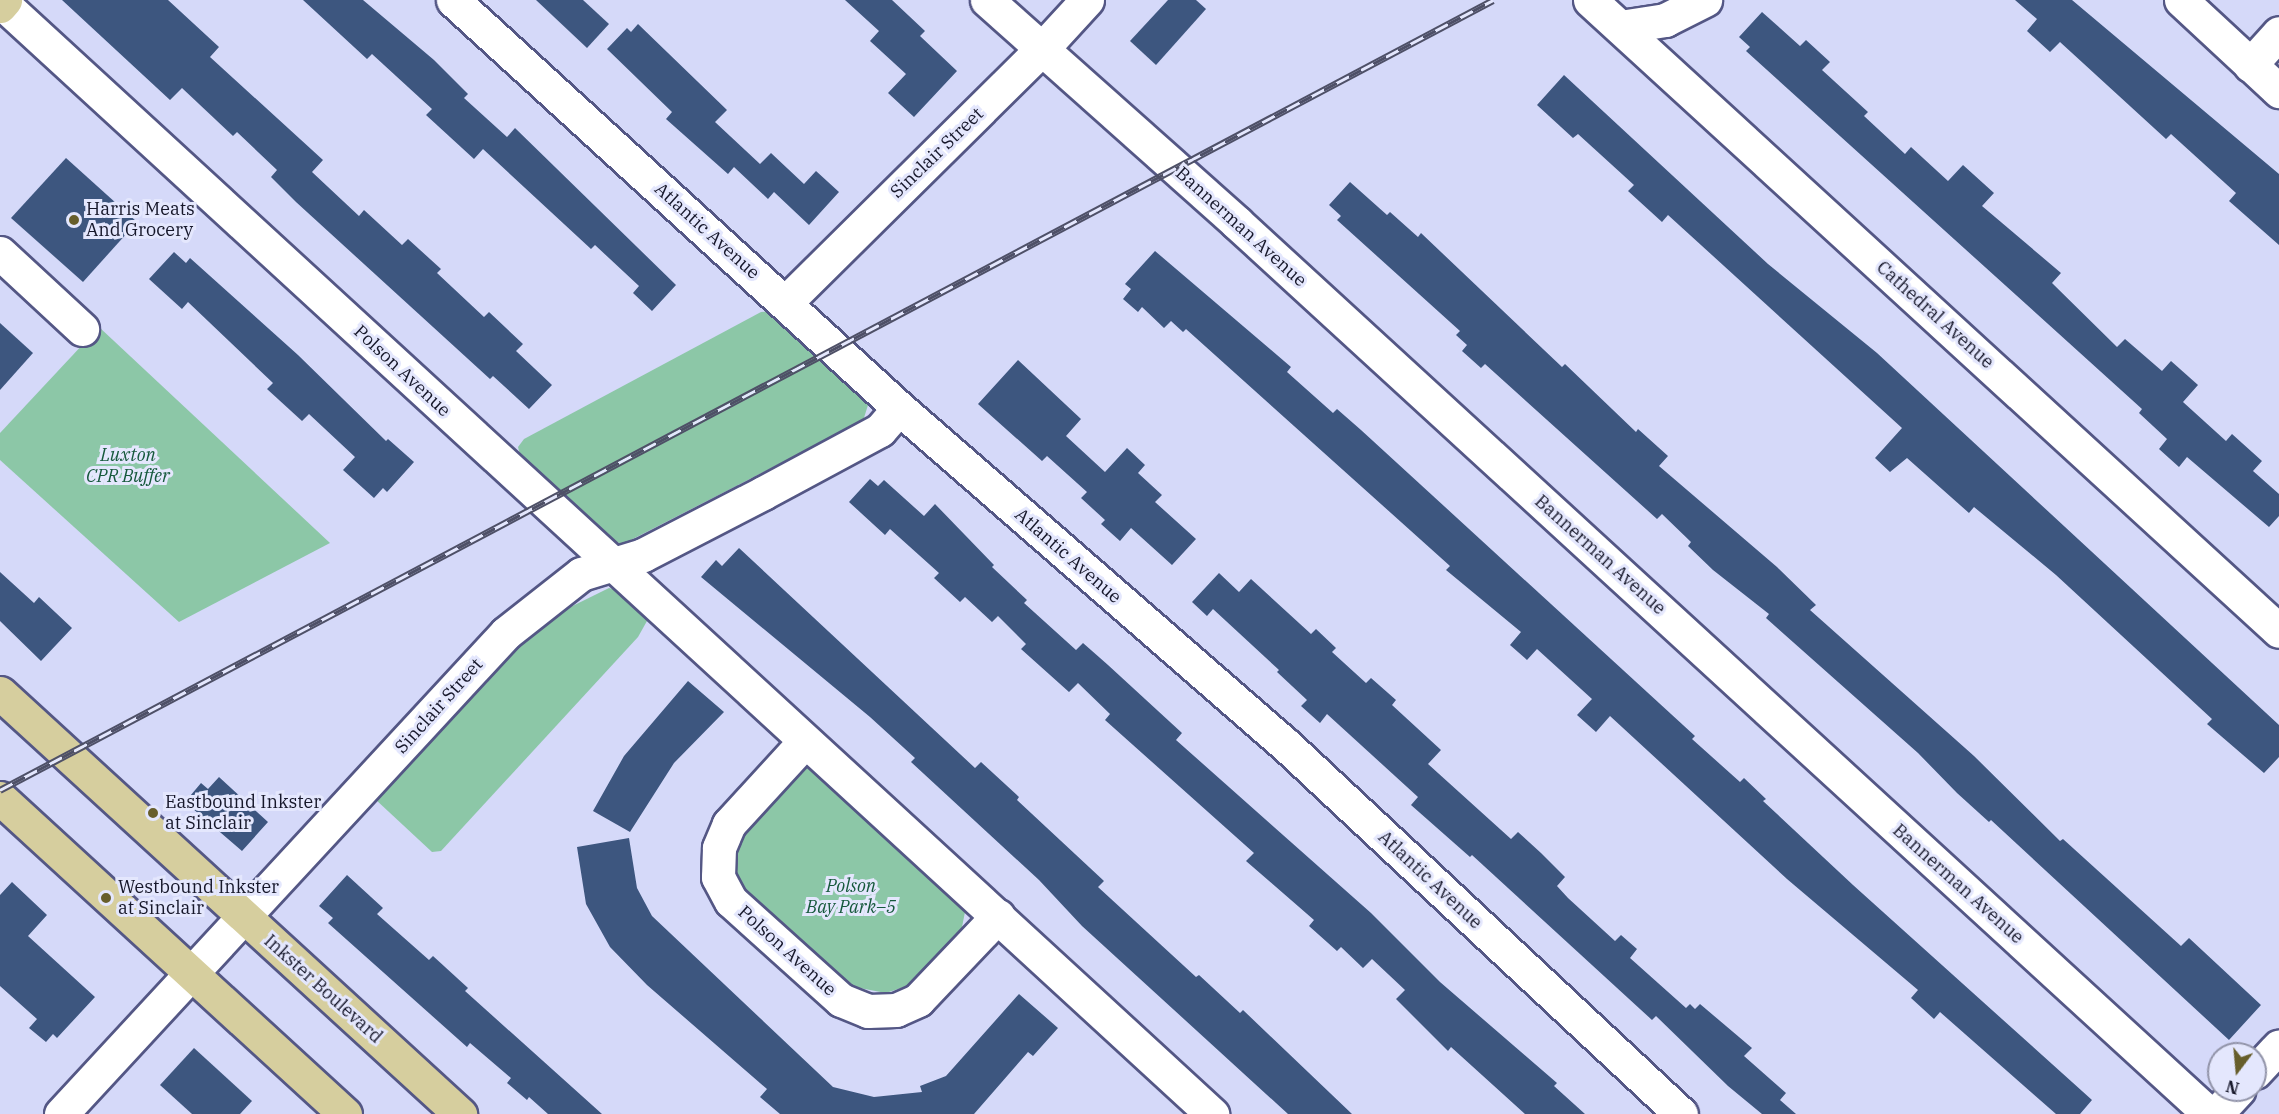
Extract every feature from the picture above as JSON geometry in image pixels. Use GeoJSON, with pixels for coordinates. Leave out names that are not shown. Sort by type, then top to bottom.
{"type":"FeatureCollection","features":[{"type":"Feature","properties":{"kind":"main road","name":"Inkster Boulevard"},"geometry":{"type":"LineString","coordinates":[[0,693],[460,1114]]}},
{"type":"Feature","properties":{"kind":"main road"},"geometry":{"type":"LineString","coordinates":[[0,798],[345,1114]]}},
{"type":"Feature","properties":{"kind":"street","name":"Atlantic Avenue"},"geometry":{"type":"LineString","coordinates":[[453,0],[899,408],[1287,746],[1681,1114]]}},
{"type":"Feature","properties":{"kind":"street","name":"Bannerman Avenue"},"geometry":{"type":"LineString","coordinates":[[987,0],[1236,222],[2209,1114]]}},
{"type":"Feature","properties":{"kind":"street","name":"Sinclair Street"},"geometry":{"type":"LineString","coordinates":[[785,303],[1041,50],[1087,0]]}},
{"type":"Feature","properties":{"kind":"street","name":"Cathedral Avenue"},"geometry":{"type":"LineString","coordinates":[[1590,0],[2279,631]]}},
{"type":"Feature","properties":{"kind":"street"},"geometry":{"type":"LineString","coordinates":[[1620,27],[1665,20],[1705,0]]}},
{"type":"Feature","properties":{"kind":"street"},"geometry":{"type":"LineString","coordinates":[[2181,0],[2279,91]]}},
{"type":"Feature","properties":{"kind":"street","name":"Polson Avenue"},"geometry":{"type":"LineString","coordinates":[[2,3],[613,567],[998,916],[1212,1114]]}},
{"type":"Feature","properties":{"kind":"street"},"geometry":{"type":"LineString","coordinates":[[2250,65],[2279,33]]}},
{"type":"Feature","properties":{"kind":"street"},"geometry":{"type":"LineString","coordinates":[[0,253],[82,329]]}},
{"type":"Feature","properties":{"kind":"street","name":"Sinclair Street"},"geometry":{"type":"LineString","coordinates":[[61,1114],[506,633],[580,574],[613,567],[880,430],[899,408]]}},
{"type":"Feature","properties":{"kind":"street","name":"Polson Avenue"},"geometry":{"type":"LineString","coordinates":[[805,741],[729,824],[719,848],[718,877],[731,901],[841,1000],[868,1011],[896,1010],[918,1000],[998,916]]}},
{"type":"Feature","properties":{"kind":"street"},"geometry":{"type":"LineString","coordinates":[[2267,1059],[2279,1046]]}},
{"type":"Feature","properties":{"kind":"street"},"geometry":{"type":"LineString","coordinates":[[2216,1114],[2227,1102]]}},
{"type":"Feature","properties":{"kind":"green space"},"geometry":{"type":"Polygon","coordinates":[[[771,311],[866,397],[868,405],[863,421],[623,544],[612,541],[521,459],[518,447],[524,439],[761,312],[771,311]]]}},
{"type":"Feature","properties":{"kind":"green space","name":"Luxton CPR Buffer"},"geometry":{"type":"Polygon","coordinates":[[[99,327],[330,543],[179,622],[0,460],[0,433],[99,327]]]}},
{"type":"Feature","properties":{"kind":"green space"},"geometry":{"type":"Polygon","coordinates":[[[609,588],[620,591],[646,615],[647,621],[638,637],[441,851],[432,852],[375,799],[375,789],[530,627],[609,588]]]}},
{"type":"Feature","properties":{"kind":"green space","name":"Polson Bay Park–5"},"geometry":{"type":"Polygon","coordinates":[[[808,768],[817,771],[959,902],[965,912],[961,932],[907,986],[886,993],[849,986],[744,892],[738,880],[734,844],[793,770],[808,768]]]}},
{"type":"Feature","properties":{"kind":"building"},"geometry":{"type":"Polygon","coordinates":[[[62,0],[168,0],[219,47],[210,57],[323,160],[312,172],[359,216],[364,210],[402,245],[408,239],[441,269],[437,273],[484,317],[489,312],[523,344],[516,351],[552,385],[529,409],[493,376],[490,379],[296,202],[271,177],[277,170],[237,132],[233,136],[182,88],[170,100],[62,0]]]}},
{"type":"Feature","properties":{"kind":"building"},"geometry":{"type":"Polygon","coordinates":[[[303,0],[363,0],[434,60],[468,94],[464,98],[507,137],[515,128],[676,285],[652,311],[633,293],[639,286],[595,245],[591,249],[483,149],[474,159],[426,115],[432,109],[372,54],[367,59],[303,0]]]}},
{"type":"Feature","properties":{"kind":"building"},"geometry":{"type":"Polygon","coordinates":[[[536,0],[583,0],[609,24],[587,48],[536,0]]]}},
{"type":"Feature","properties":{"kind":"building"},"geometry":{"type":"Polygon","coordinates":[[[845,0],[892,0],[925,31],[920,36],[957,71],[914,117],[888,93],[906,74],[870,41],[879,31],[845,0]]]}},
{"type":"Feature","properties":{"kind":"building"},"geometry":{"type":"Polygon","coordinates":[[[1168,0],[1196,0],[1206,9],[1156,65],[1130,41],[1168,0]]]}},
{"type":"Feature","properties":{"kind":"building"},"geometry":{"type":"Polygon","coordinates":[[[2015,0],[2072,0],[2279,174],[2279,245],[2229,201],[2236,193],[2171,134],[2166,139],[2060,42],[2050,52],[2027,31],[2037,19],[2015,0]]]}},
{"type":"Feature","properties":{"kind":"building"},"geometry":{"type":"Polygon","coordinates":[[[1762,12],[1800,46],[1806,40],[1830,62],[1822,70],[1868,112],[1864,116],[1905,154],[1911,147],[1948,181],[1963,165],[1994,193],[1982,206],[2061,273],[2052,283],[2117,347],[2125,339],[2162,371],[2171,361],[2198,385],[2183,402],[2226,441],[2232,434],[2262,461],[2253,471],[2279,494],[2279,516],[2269,527],[2187,457],[2179,467],[2159,449],[2167,439],[2139,413],[2142,409],[1746,51],[1750,47],[1739,37],[1762,12]]]}},
{"type":"Feature","properties":{"kind":"building"},"geometry":{"type":"Polygon","coordinates":[[[638,24],[727,110],[715,122],[760,164],[771,153],[804,184],[816,171],[839,192],[809,225],[774,192],[768,199],[734,167],[728,174],[666,119],[672,112],[607,49],[627,28],[631,32],[638,24]]]}},
{"type":"Feature","properties":{"kind":"building"},"geometry":{"type":"Polygon","coordinates":[[[1564,75],[1768,264],[1877,353],[2279,725],[2279,757],[2264,773],[2207,724],[2212,719],[2056,575],[1974,507],[1969,513],[1907,458],[1890,472],[1875,458],[1902,428],[1668,215],[1662,222],[1628,191],[1634,185],[1578,134],[1573,138],[1537,105],[1564,75]]]}},
{"type":"Feature","properties":{"kind":"building","name":"Harris Meats And Grocery"},"geometry":{"type":"Polygon","coordinates":[[[66,158],[137,222],[83,282],[11,218],[66,158]]]}},
{"type":"Feature","properties":{"kind":"building"},"geometry":{"type":"Polygon","coordinates":[[[1350,182],[1387,215],[1390,212],[1418,237],[1421,233],[1562,367],[1565,364],[1636,432],[1638,429],[1668,456],[1659,466],[1777,567],[1816,605],[1810,610],[1974,756],[2060,841],[2063,839],[2181,946],[2189,938],[2261,1005],[2229,1040],[1991,820],[1989,822],[1957,793],[1918,753],[1766,618],[1769,614],[1713,570],[1688,546],[1691,542],[1662,514],[1657,519],[1485,364],[1481,368],[1462,351],[1467,345],[1456,335],[1460,331],[1337,220],[1341,216],[1329,205],[1350,182]]]}},
{"type":"Feature","properties":{"kind":"building"},"geometry":{"type":"Polygon","coordinates":[[[1155,251],[1291,367],[1287,372],[1333,413],[1337,409],[1361,430],[1695,736],[1692,739],[1740,782],[1744,778],[1766,799],[1763,801],[1853,885],[2092,1100],[2080,1114],[2056,1114],[1940,1012],[1934,1019],[1911,998],[1918,990],[1787,879],[1610,716],[1596,732],[1577,715],[1592,699],[1537,649],[1527,660],[1510,645],[1521,632],[1446,570],[1450,566],[1186,329],[1183,332],[1171,321],[1164,328],[1142,307],[1138,312],[1123,299],[1131,289],[1125,284],[1155,251]]]}},
{"type":"Feature","properties":{"kind":"building"},"geometry":{"type":"Polygon","coordinates":[[[174,252],[186,263],[190,258],[298,355],[386,441],[388,439],[414,462],[387,492],[383,488],[374,498],[343,470],[355,457],[309,414],[302,421],[267,389],[273,383],[188,302],[182,309],[149,279],[174,252]]]}},
{"type":"Feature","properties":{"kind":"building"},"geometry":{"type":"Polygon","coordinates":[[[0,323],[33,353],[0,390],[0,323]]]}},
{"type":"Feature","properties":{"kind":"building"},"geometry":{"type":"Polygon","coordinates":[[[1018,360],[1081,419],[1066,436],[1105,472],[1127,448],[1145,465],[1138,473],[1162,495],[1155,502],[1196,539],[1172,565],[1131,528],[1120,541],[1101,524],[1105,520],[1081,498],[1087,492],[1047,456],[1042,461],[978,404],[1018,360]]]}},
{"type":"Feature","properties":{"kind":"building"},"geometry":{"type":"Polygon","coordinates":[[[870,479],[878,486],[884,480],[924,516],[935,504],[994,565],[992,567],[1027,600],[1024,603],[1076,650],[1083,643],[1108,665],[1182,733],[1176,740],[1371,913],[1440,982],[1557,1083],[1554,1086],[1585,1114],[1525,1114],[1451,1047],[1448,1051],[1396,999],[1405,990],[1372,959],[1363,968],[1341,947],[1337,951],[1309,926],[1314,920],[1246,861],[1254,853],[1105,720],[1110,714],[1078,683],[1069,692],[1021,649],[1026,644],[998,616],[992,622],[965,597],[960,602],[934,578],[939,573],[890,529],[885,535],[849,502],[870,479]]]}},
{"type":"Feature","properties":{"kind":"building"},"geometry":{"type":"Polygon","coordinates":[[[739,548],[975,768],[981,762],[1019,797],[1017,800],[1104,881],[1098,887],[1196,977],[1199,975],[1240,1013],[1243,1010],[1352,1114],[1288,1114],[1082,926],[1039,880],[911,762],[915,758],[870,717],[701,577],[716,560],[722,566],[739,548]]]}},
{"type":"Feature","properties":{"kind":"building"},"geometry":{"type":"Polygon","coordinates":[[[0,572],[34,603],[39,597],[72,628],[41,661],[0,621],[0,572]]]}},
{"type":"Feature","properties":{"kind":"building"},"geometry":{"type":"Polygon","coordinates":[[[1219,573],[1239,592],[1251,579],[1311,634],[1316,629],[1336,648],[1332,652],[1366,683],[1371,678],[1396,700],[1392,705],[1441,750],[1428,764],[1511,839],[1518,832],[1541,853],[1565,877],[1557,886],[1568,898],[1615,941],[1621,935],[1637,949],[1630,958],[1686,1008],[1690,1004],[1695,1009],[1700,1004],[1752,1048],[1744,1056],[1786,1093],[1780,1100],[1796,1114],[1762,1114],[1728,1086],[1656,1016],[1652,1020],[1472,855],[1470,857],[1411,805],[1418,797],[1327,714],[1320,723],[1301,706],[1307,700],[1277,672],[1279,670],[1213,609],[1207,616],[1192,602],[1219,573]]]}},
{"type":"Feature","properties":{"kind":"building"},"geometry":{"type":"Polygon","coordinates":[[[688,681],[724,712],[674,763],[630,832],[593,811],[624,756],[688,681]]]}},
{"type":"Feature","properties":{"kind":"building"},"geometry":{"type":"Polygon","coordinates":[[[219,777],[268,822],[242,851],[185,802],[201,783],[208,789],[219,777]]]}},
{"type":"Feature","properties":{"kind":"building"},"geometry":{"type":"Polygon","coordinates":[[[629,838],[637,888],[652,916],[833,1087],[874,1097],[922,1092],[920,1086],[946,1076],[1019,994],[1058,1028],[1033,1056],[1028,1052],[974,1114],[780,1114],[760,1097],[767,1089],[647,985],[610,947],[586,904],[577,847],[629,838]]]}},
{"type":"Feature","properties":{"kind":"building"},"geometry":{"type":"Polygon","coordinates":[[[347,875],[383,908],[377,914],[429,960],[433,956],[468,988],[465,991],[602,1114],[548,1114],[529,1097],[527,1100],[507,1083],[511,1078],[470,1043],[467,1047],[328,923],[333,918],[319,906],[347,875]]]}},
{"type":"Feature","properties":{"kind":"building"},"geometry":{"type":"Polygon","coordinates":[[[12,882],[47,915],[28,936],[95,997],[57,1038],[53,1034],[46,1042],[29,1028],[37,1019],[0,986],[0,895],[12,882]]]}},
{"type":"Feature","properties":{"kind":"building"},"geometry":{"type":"Polygon","coordinates":[[[194,1048],[252,1101],[240,1114],[192,1114],[160,1085],[194,1048]]]}},
{"type":"Feature","properties":{"kind":"railway"},"geometry":{"type":"LineString","coordinates":[[0,790],[1493,0]]}},
{"type":"Feature","properties":{"kind":"place","name":"Harris Meats And Grocery"},"geometry":{"type":"Point","coordinates":[74,220]}},
{"type":"Feature","properties":{"kind":"place","name":"Eastbound Inkster at Sinclair"},"geometry":{"type":"Point","coordinates":[153,813]}},
{"type":"Feature","properties":{"kind":"place","name":"Westbound Inkster at Sinclair"},"geometry":{"type":"Point","coordinates":[106,898]}}]}
